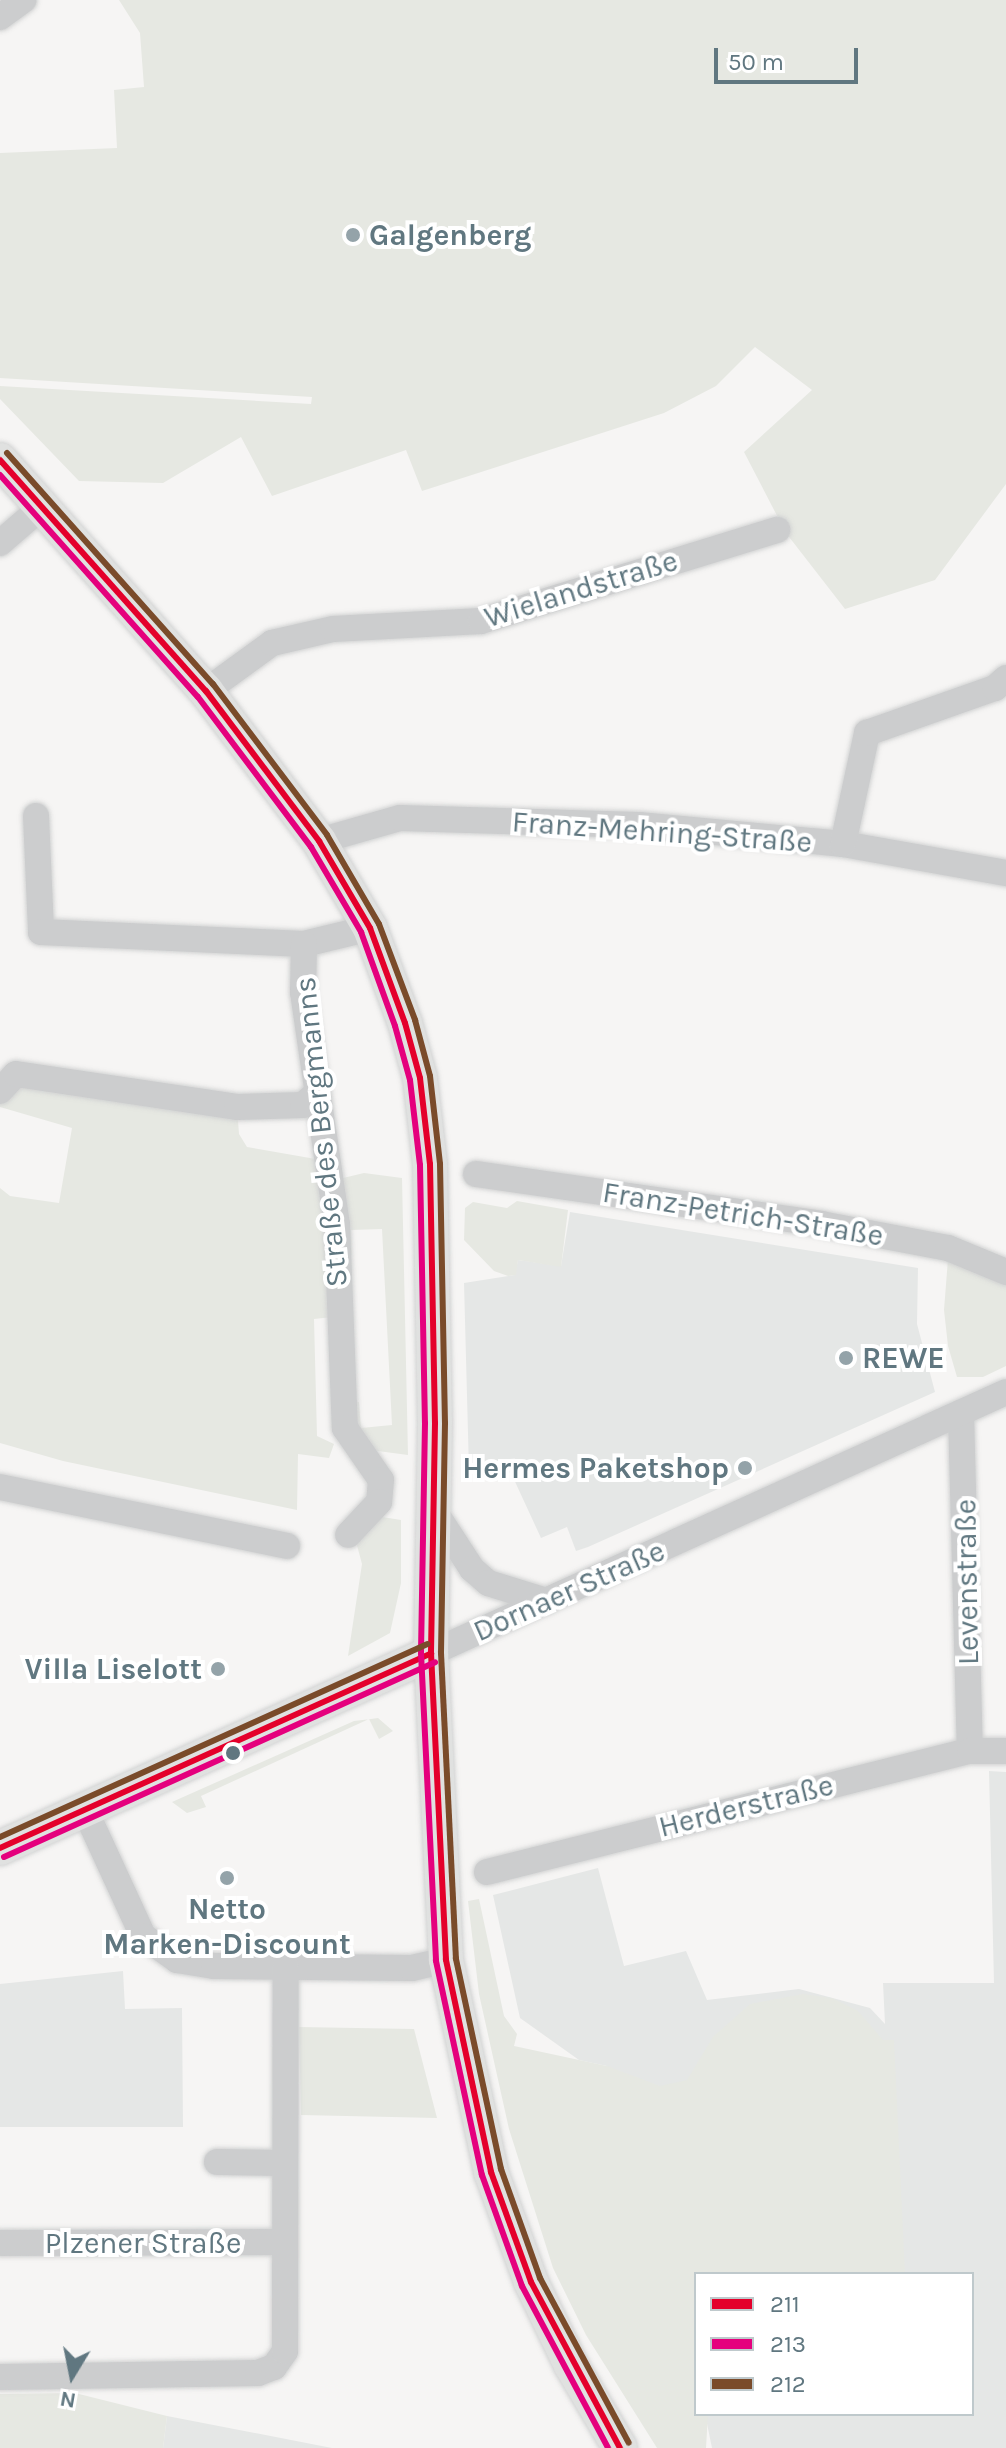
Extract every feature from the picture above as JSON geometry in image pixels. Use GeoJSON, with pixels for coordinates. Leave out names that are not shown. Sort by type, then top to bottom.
{"type":"FeatureCollection","features":[{"type":"Feature","properties":{"kind":"main road"},"geometry":{"type":"LineString","coordinates":[[0,460],[44,505],[206,691],[319,841],[370,928],[405,1023],[428,1138],[435,1512],[431,1653],[433,1962],[491,2172],[531,2282],[620,2448]]}},
{"type":"Feature","properties":{"kind":"main road","name":"Dornaer Straße"},"geometry":{"type":"LineString","coordinates":[[0,1848],[431,1653]]}},
{"type":"Feature","properties":{"kind":"street"},"geometry":{"type":"LineString","coordinates":[[0,17],[23,0]]}},
{"type":"Feature","properties":{"kind":"street"},"geometry":{"type":"LineString","coordinates":[[0,543],[44,505]]}},
{"type":"Feature","properties":{"kind":"street","name":"Wielandstraße"},"geometry":{"type":"LineString","coordinates":[[206,691],[272,643],[333,629],[481,621],[777,530]]}},
{"type":"Feature","properties":{"kind":"street"},"geometry":{"type":"LineString","coordinates":[[843,844],[867,733],[995,688],[1006,678]]}},
{"type":"Feature","properties":{"kind":"street","name":"Straße des Bergmanns"},"geometry":{"type":"LineString","coordinates":[[36,816],[41,932],[304,944],[370,928]]}},
{"type":"Feature","properties":{"kind":"street","name":"Franz-Mehring-Straße"},"geometry":{"type":"LineString","coordinates":[[319,841],[400,818],[639,825],[843,844],[1006,873]]}},
{"type":"Feature","properties":{"kind":"street","name":"Straße des Bergmanns"},"geometry":{"type":"LineString","coordinates":[[304,944],[303,992],[337,1224],[345,1428],[381,1480],[379,1502],[348,1535]]}},
{"type":"Feature","properties":{"kind":"street"},"geometry":{"type":"LineString","coordinates":[[0,1091],[16,1074],[237,1107],[303,1105],[318,1092]]}},
{"type":"Feature","properties":{"kind":"street","name":"Franz-Petrich-Straße"},"geometry":{"type":"LineString","coordinates":[[476,1174],[835,1226],[948,1248],[1006,1272]]}},
{"type":"Feature","properties":{"kind":"street","name":"Dornaer Straße"},"geometry":{"type":"LineString","coordinates":[[431,1653],[1006,1392]]}},
{"type":"Feature","properties":{"kind":"street","name":"Levenstraße"},"geometry":{"type":"LineString","coordinates":[[961,1413],[970,1751]]}},
{"type":"Feature","properties":{"kind":"street"},"geometry":{"type":"LineString","coordinates":[[0,1487],[287,1546]]}},
{"type":"Feature","properties":{"kind":"street"},"geometry":{"type":"LineString","coordinates":[[435,1512],[472,1569],[488,1583],[546,1601]]}},
{"type":"Feature","properties":{"kind":"street","name":"Herderstraße"},"geometry":{"type":"LineString","coordinates":[[487,1872],[970,1751],[1006,1751]]}},
{"type":"Feature","properties":{"kind":"street"},"geometry":{"type":"LineString","coordinates":[[85,1810],[143,1936],[158,1951],[214,1966],[433,1962]]}},
{"type":"Feature","properties":{"kind":"street"},"geometry":{"type":"LineString","coordinates":[[0,2377],[258,2373],[274,2367],[285,2351],[286,1967]]}},
{"type":"Feature","properties":{"kind":"street"},"geometry":{"type":"LineString","coordinates":[[217,2162],[285,2163]]}},
{"type":"Feature","properties":{"kind":"street","name":"Plzener Straße"},"geometry":{"type":"LineString","coordinates":[[0,2243],[285,2242]]}},
{"type":"Feature","properties":{"kind":"shaded area"},"geometry":{"type":"Polygon","coordinates":[[[119,0],[1006,0],[1006,484],[935,580],[845,609],[786,533],[744,452],[812,390],[755,347],[716,386],[664,413],[422,491],[406,450],[272,496],[241,437],[163,483],[79,481],[0,399],[0,386],[311,404],[312,397],[0,378],[0,153],[117,148],[114,90],[144,87],[140,33],[119,0]]]}},
{"type":"Feature","properties":{"kind":"shaded area"},"geometry":{"type":"Polygon","coordinates":[[[16,1074],[237,1107],[239,1134],[247,1147],[327,1161],[333,1317],[314,1319],[317,1436],[334,1444],[329,1458],[298,1454],[297,1510],[63,1461],[0,1443],[0,1188],[10,1196],[59,1203],[72,1128],[0,1107],[0,1091],[16,1074]]]}},
{"type":"Feature","properties":{"kind":"shaded area"},"geometry":{"type":"Polygon","coordinates":[[[364,1173],[402,1178],[408,1455],[363,1449],[344,1402],[359,1402],[361,1428],[392,1425],[382,1229],[351,1230],[352,1255],[343,1255],[339,1179],[364,1173]]]}},
{"type":"Feature","properties":{"kind":"shaded area"},"geometry":{"type":"Polygon","coordinates":[[[517,1201],[568,1210],[561,1267],[518,1260],[516,1275],[508,1276],[494,1271],[464,1240],[465,1208],[473,1202],[507,1208],[517,1201]]]}},
{"type":"Feature","properties":{"kind":"shaded area"},"geometry":{"type":"Polygon","coordinates":[[[570,1212],[918,1268],[917,1324],[935,1392],[588,1547],[576,1551],[567,1527],[541,1538],[511,1473],[469,1471],[464,1283],[515,1275],[518,1260],[561,1266],[570,1212]]]}},
{"type":"Feature","properties":{"kind":"shaded area"},"geometry":{"type":"Polygon","coordinates":[[[948,1259],[1006,1280],[1006,1366],[983,1377],[957,1377],[948,1346],[944,1310],[948,1259]]]}},
{"type":"Feature","properties":{"kind":"shaded area"},"geometry":{"type":"Polygon","coordinates":[[[370,1515],[401,1520],[401,1583],[390,1633],[348,1656],[362,1564],[355,1538],[370,1515]]]}},
{"type":"Feature","properties":{"kind":"shaded area"},"geometry":{"type":"Polygon","coordinates":[[[378,1718],[393,1731],[379,1739],[369,1719],[378,1718]]]}},
{"type":"Feature","properties":{"kind":"shaded area"},"geometry":{"type":"Polygon","coordinates":[[[368,1719],[201,1796],[206,1807],[187,1813],[172,1802],[354,1721],[368,1719]]]}},
{"type":"Feature","properties":{"kind":"shaded area"},"geometry":{"type":"Polygon","coordinates":[[[989,1771],[1006,1772],[1006,2448],[712,2448],[705,2416],[974,2416],[974,2272],[695,2272],[607,2066],[579,2060],[520,2018],[493,1895],[598,1868],[624,1966],[686,1951],[707,2000],[799,1989],[870,2008],[885,2024],[883,1983],[994,1983],[989,1771]]]}},
{"type":"Feature","properties":{"kind":"shaded area"},"geometry":{"type":"Polygon","coordinates":[[[479,1899],[504,2016],[517,2034],[514,2046],[607,2066],[660,2086],[687,2080],[713,2037],[750,2004],[803,1994],[832,1998],[858,2011],[883,2040],[894,2040],[905,2272],[694,2272],[694,2416],[708,2416],[706,2448],[657,2448],[586,2335],[553,2268],[509,2129],[479,1994],[468,1901],[479,1899]]]}},
{"type":"Feature","properties":{"kind":"shaded area"},"geometry":{"type":"Polygon","coordinates":[[[123,1971],[125,2009],[182,2008],[183,2127],[0,2127],[0,1984],[123,1971]]]}},
{"type":"Feature","properties":{"kind":"shaded area"},"geometry":{"type":"Polygon","coordinates":[[[299,2027],[414,2029],[437,2118],[301,2115],[299,2027]]]}},
{"type":"Feature","properties":{"kind":"shaded area"},"geometry":{"type":"Polygon","coordinates":[[[75,2393],[167,2416],[163,2448],[0,2448],[0,2394],[75,2393]]]}},
{"type":"Feature","properties":{"kind":"shaded area"},"geometry":{"type":"Polygon","coordinates":[[[167,2416],[332,2448],[163,2448],[167,2416]]]}},
{"type":"Feature","properties":{"kind":"transit line","name":"212"},"geometry":{"type":"LineString","coordinates":[[7,453],[213,684],[327,835],[379,924],[415,1020],[430,1076],[440,1164],[445,1423],[441,1653],[456,1959],[501,2169],[540,2278],[629,2443]]}},
{"type":"Feature","properties":{"kind":"transit line","name":"211"},"geometry":{"type":"LineString","coordinates":[[0,460],[206,691],[319,841],[370,928],[405,1023],[420,1078],[430,1164],[435,1423],[431,1653],[446,1960],[491,2172],[531,2282],[620,2448]]}},
{"type":"Feature","properties":{"kind":"transit line","name":"213"},"geometry":{"type":"LineString","coordinates":[[0,475],[198,697],[311,847],[361,932],[395,1026],[410,1080],[420,1165],[425,1423],[421,1653],[436,1961],[482,2175],[522,2286],[608,2448]]}},
{"type":"Feature","properties":{"kind":"transit line","name":"212"},"geometry":{"type":"LineString","coordinates":[[0,1837],[427,1644]]}},
{"type":"Feature","properties":{"kind":"transit line","name":"211"},"geometry":{"type":"LineString","coordinates":[[0,1848],[431,1653]]}},
{"type":"Feature","properties":{"kind":"transit line","name":"213"},"geometry":{"type":"LineString","coordinates":[[4,1857],[435,1662]]}},
{"type":"Feature","properties":{"kind":"place","name":"Galgenberg"},"geometry":{"type":"Point","coordinates":[353,235]}},
{"type":"Feature","properties":{"kind":"place","name":"REWE"},"geometry":{"type":"Point","coordinates":[846,1358]}},
{"type":"Feature","properties":{"kind":"place","name":"Hermes Paketshop"},"geometry":{"type":"Point","coordinates":[745,1468]}},
{"type":"Feature","properties":{"kind":"place","name":"Villa Liselott"},"geometry":{"type":"Point","coordinates":[218,1669]}},
{"type":"Feature","properties":{"kind":"place","name":"Netto Marken-Discount"},"geometry":{"type":"Point","coordinates":[227,1878]}}]}
